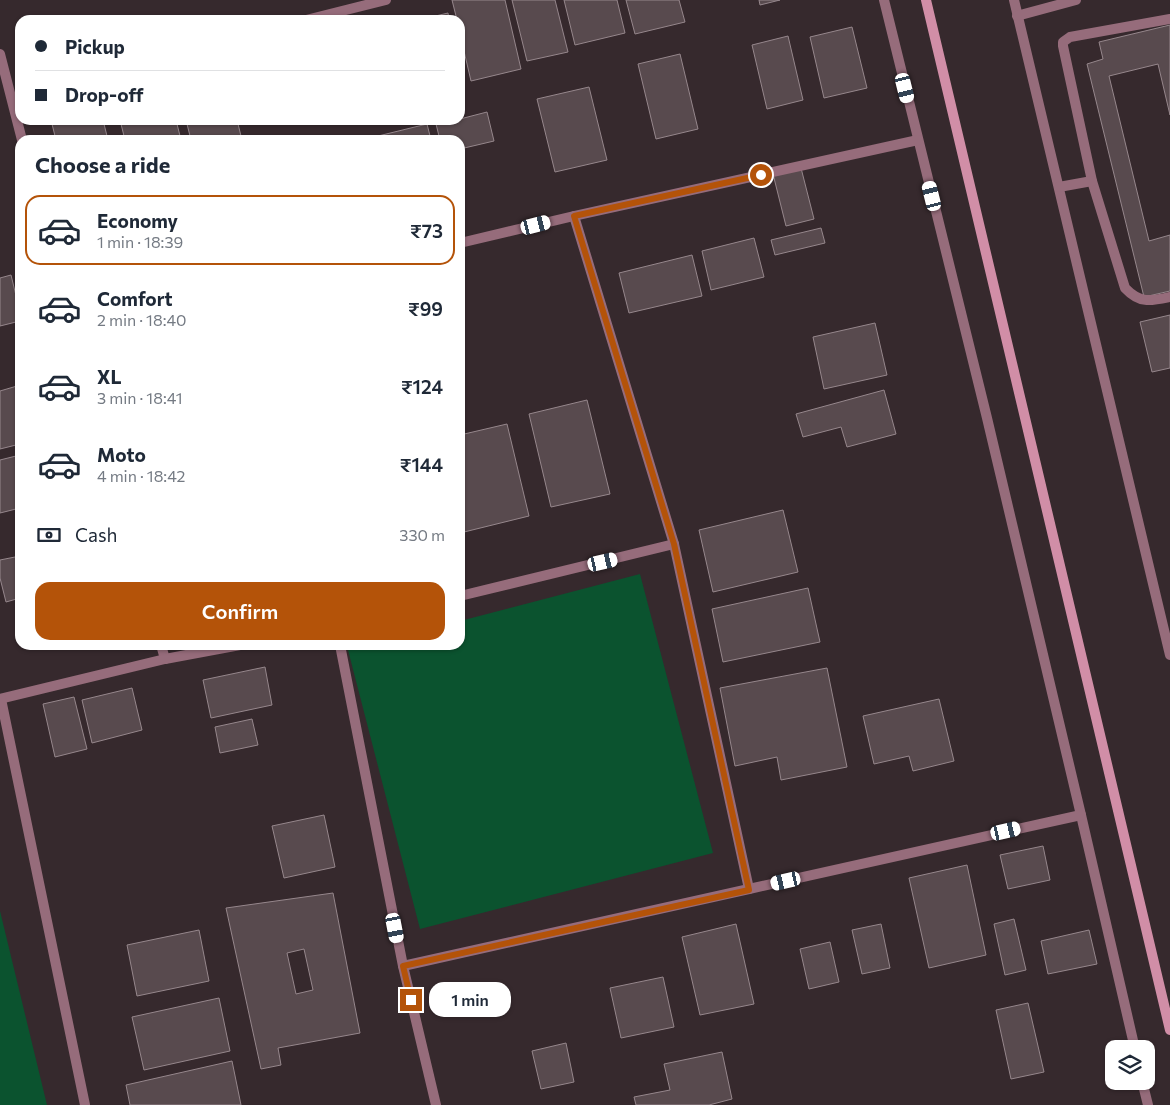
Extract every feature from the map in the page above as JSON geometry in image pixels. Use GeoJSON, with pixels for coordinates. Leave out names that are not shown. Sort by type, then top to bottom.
{"type":"FeatureCollection","features":[{"type":"Feature","properties":{"kind":"street"},"geometry":{"type":"LineString","coordinates":[[326,15],[386,0]]}},
{"type":"Feature","properties":{"kind":"street"},"geometry":{"type":"LineString","coordinates":[[884,0],[989,427],[1133,1040]]}},
{"type":"Feature","properties":{"kind":"street"},"geometry":{"type":"LineString","coordinates":[[926,0],[1170,1030]]}},
{"type":"Feature","properties":{"kind":"street"},"geometry":{"type":"LineString","coordinates":[[1014,0],[1170,655]]}},
{"type":"Feature","properties":{"kind":"street"},"geometry":{"type":"LineString","coordinates":[[1018,16],[1050,3],[1076,0]]}},
{"type":"Feature","properties":{"kind":"street"},"geometry":{"type":"LineString","coordinates":[[1170,19],[1070,37],[1063,42],[1092,181],[1125,288],[1138,299],[1152,300],[1170,297]]}},
{"type":"Feature","properties":{"kind":"street"},"geometry":{"type":"LineString","coordinates":[[0,54],[15,93]]}},
{"type":"Feature","properties":{"kind":"street"},"geometry":{"type":"LineString","coordinates":[[465,242],[918,140]]}},
{"type":"Feature","properties":{"kind":"street"},"geometry":{"type":"LineString","coordinates":[[1059,187],[1092,181]]}},
{"type":"Feature","properties":{"kind":"street"},"geometry":{"type":"LineString","coordinates":[[574,216],[674,544],[749,890]]}},
{"type":"Feature","properties":{"kind":"street"},"geometry":{"type":"LineString","coordinates":[[465,595],[674,544]]}},
{"type":"Feature","properties":{"kind":"street"},"geometry":{"type":"LineString","coordinates":[[162,650],[165,660]]}},
{"type":"Feature","properties":{"kind":"street"},"geometry":{"type":"LineString","coordinates":[[85,1105],[1,699],[215,650]]}},
{"type":"Feature","properties":{"kind":"street"},"geometry":{"type":"LineString","coordinates":[[341,650],[403,966],[436,1105]]}},
{"type":"Feature","properties":{"kind":"street"},"geometry":{"type":"LineString","coordinates":[[403,966],[749,890],[1081,814]]}},
{"type":"Feature","properties":{"kind":"street"},"geometry":{"type":"LineString","coordinates":[[1144,1090],[1148,1105]]}},
{"type":"Feature","properties":{"kind":"green space"},"geometry":{"type":"Polygon","coordinates":[[[640,574],[713,853],[420,929],[348,650],[465,650],[465,620],[640,574]]]}},
{"type":"Feature","properties":{"kind":"green space"},"geometry":{"type":"Polygon","coordinates":[[[0,911],[47,1105],[0,1105],[0,911]]]}},
{"type":"Feature","properties":{"kind":"building"},"geometry":{"type":"Polygon","coordinates":[[[452,0],[505,0],[521,69],[471,81],[465,55],[465,15],[456,15],[452,0]]]}},
{"type":"Feature","properties":{"kind":"building"},"geometry":{"type":"Polygon","coordinates":[[[512,0],[555,0],[568,52],[527,61],[512,0]]]}},
{"type":"Feature","properties":{"kind":"building"},"geometry":{"type":"Polygon","coordinates":[[[564,0],[617,0],[625,33],[575,45],[564,0]]]}},
{"type":"Feature","properties":{"kind":"building"},"geometry":{"type":"Polygon","coordinates":[[[626,0],[679,0],[685,22],[635,34],[626,0]]]}},
{"type":"Feature","properties":{"kind":"building"},"geometry":{"type":"Polygon","coordinates":[[[759,0],[780,0],[760,5],[759,0]]]}},
{"type":"Feature","properties":{"kind":"building"},"geometry":{"type":"Polygon","coordinates":[[[1170,25],[1170,115],[1158,64],[1109,76],[1149,241],[1170,235],[1170,291],[1144,297],[1087,64],[1103,59],[1099,42],[1170,25]]]}},
{"type":"Feature","properties":{"kind":"building"},"geometry":{"type":"Polygon","coordinates":[[[852,27],[867,88],[824,98],[810,37],[852,27]]]}},
{"type":"Feature","properties":{"kind":"building"},"geometry":{"type":"Polygon","coordinates":[[[788,36],[803,100],[767,109],[752,45],[788,36]]]}},
{"type":"Feature","properties":{"kind":"building"},"geometry":{"type":"Polygon","coordinates":[[[680,54],[698,129],[656,139],[638,64],[680,54]]]}},
{"type":"Feature","properties":{"kind":"building"},"geometry":{"type":"Polygon","coordinates":[[[589,87],[607,160],[555,172],[537,99],[589,87]]]}},
{"type":"Feature","properties":{"kind":"building"},"geometry":{"type":"Polygon","coordinates":[[[487,112],[494,141],[465,148],[465,135],[439,135],[436,125],[465,125],[465,118],[487,112]]]}},
{"type":"Feature","properties":{"kind":"building"},"geometry":{"type":"Polygon","coordinates":[[[52,125],[104,125],[107,135],[55,135],[52,125]]]}},
{"type":"Feature","properties":{"kind":"building"},"geometry":{"type":"Polygon","coordinates":[[[121,125],[177,125],[180,135],[124,135],[121,125]]]}},
{"type":"Feature","properties":{"kind":"building"},"geometry":{"type":"Polygon","coordinates":[[[187,125],[238,125],[241,135],[190,135],[187,125]]]}},
{"type":"Feature","properties":{"kind":"building"},"geometry":{"type":"Polygon","coordinates":[[[427,125],[430,135],[382,135],[427,125]]]}},
{"type":"Feature","properties":{"kind":"building"},"geometry":{"type":"Polygon","coordinates":[[[801,168],[814,219],[786,226],[773,174],[801,168]]]}},
{"type":"Feature","properties":{"kind":"building"},"geometry":{"type":"Polygon","coordinates":[[[821,228],[825,243],[775,255],[771,240],[821,228]]]}},
{"type":"Feature","properties":{"kind":"building"},"geometry":{"type":"Polygon","coordinates":[[[754,238],[764,277],[711,290],[702,251],[754,238]]]}},
{"type":"Feature","properties":{"kind":"building"},"geometry":{"type":"Polygon","coordinates":[[[692,255],[702,296],[629,313],[619,273],[692,255]]]}},
{"type":"Feature","properties":{"kind":"building"},"geometry":{"type":"Polygon","coordinates":[[[11,275],[15,291],[15,322],[0,326],[0,278],[11,275]]]}},
{"type":"Feature","properties":{"kind":"building"},"geometry":{"type":"Polygon","coordinates":[[[1170,315],[1170,368],[1152,372],[1140,322],[1170,315]]]}},
{"type":"Feature","properties":{"kind":"building"},"geometry":{"type":"Polygon","coordinates":[[[875,323],[887,375],[824,389],[813,337],[875,323]]]}},
{"type":"Feature","properties":{"kind":"building"},"geometry":{"type":"Polygon","coordinates":[[[15,387],[15,445],[0,449],[0,391],[15,387]]]}},
{"type":"Feature","properties":{"kind":"building"},"geometry":{"type":"Polygon","coordinates":[[[884,390],[896,434],[847,447],[841,427],[803,437],[796,414],[884,390]]]}},
{"type":"Feature","properties":{"kind":"building"},"geometry":{"type":"Polygon","coordinates":[[[587,400],[610,494],[551,507],[529,414],[587,400]]]}},
{"type":"Feature","properties":{"kind":"building"},"geometry":{"type":"Polygon","coordinates":[[[507,424],[529,516],[465,532],[465,434],[507,424]]]}},
{"type":"Feature","properties":{"kind":"building"},"geometry":{"type":"Polygon","coordinates":[[[15,456],[15,509],[0,513],[0,460],[15,456]]]}},
{"type":"Feature","properties":{"kind":"building"},"geometry":{"type":"Polygon","coordinates":[[[783,510],[798,572],[713,592],[699,530],[783,510]]]}},
{"type":"Feature","properties":{"kind":"building"},"geometry":{"type":"Polygon","coordinates":[[[15,557],[15,599],[6,602],[0,578],[0,560],[15,557]]]}},
{"type":"Feature","properties":{"kind":"building"},"geometry":{"type":"Polygon","coordinates":[[[808,588],[820,642],[723,662],[712,609],[808,588]]]}},
{"type":"Feature","properties":{"kind":"building"},"geometry":{"type":"Polygon","coordinates":[[[265,667],[272,705],[211,718],[203,680],[265,667]]]}},
{"type":"Feature","properties":{"kind":"building"},"geometry":{"type":"Polygon","coordinates":[[[827,668],[847,767],[781,780],[777,757],[735,766],[720,688],[827,668]]]}},
{"type":"Feature","properties":{"kind":"building"},"geometry":{"type":"Polygon","coordinates":[[[132,688],[142,730],[92,743],[82,700],[132,688]]]}},
{"type":"Feature","properties":{"kind":"building"},"geometry":{"type":"Polygon","coordinates":[[[74,697],[87,749],[55,757],[43,704],[74,697]]]}},
{"type":"Feature","properties":{"kind":"building"},"geometry":{"type":"Polygon","coordinates":[[[939,699],[954,761],[913,771],[909,756],[874,764],[863,716],[939,699]]]}},
{"type":"Feature","properties":{"kind":"building"},"geometry":{"type":"Polygon","coordinates":[[[252,719],[258,745],[220,753],[215,727],[252,719]]]}},
{"type":"Feature","properties":{"kind":"building"},"geometry":{"type":"Polygon","coordinates":[[[324,815],[335,867],[284,878],[272,826],[324,815]]]}},
{"type":"Feature","properties":{"kind":"building"},"geometry":{"type":"Polygon","coordinates":[[[1043,846],[1050,880],[1008,889],[1000,855],[1043,846]]]}},
{"type":"Feature","properties":{"kind":"building"},"geometry":{"type":"Polygon","coordinates":[[[967,865],[986,955],[929,968],[909,878],[967,865]]]}},
{"type":"Feature","properties":{"kind":"building"},"geometry":{"type":"Polygon","coordinates":[[[333,893],[360,1033],[278,1048],[281,1065],[261,1069],[226,908],[333,893]],[[304,949],[287,953],[296,994],[313,990],[304,949]]]}},
{"type":"Feature","properties":{"kind":"building"},"geometry":{"type":"Polygon","coordinates":[[[1014,919],[1026,970],[1005,975],[994,924],[1014,919]]]}},
{"type":"Feature","properties":{"kind":"building"},"geometry":{"type":"Polygon","coordinates":[[[736,924],[754,1004],[700,1015],[682,937],[736,924]]]}},
{"type":"Feature","properties":{"kind":"building"},"geometry":{"type":"Polygon","coordinates":[[[881,924],[890,968],[862,974],[852,930],[881,924]]]}},
{"type":"Feature","properties":{"kind":"building"},"geometry":{"type":"Polygon","coordinates":[[[199,930],[209,981],[137,996],[127,945],[199,930]]]}},
{"type":"Feature","properties":{"kind":"building"},"geometry":{"type":"Polygon","coordinates":[[[1089,930],[1097,964],[1048,974],[1041,941],[1089,930]]]}},
{"type":"Feature","properties":{"kind":"building"},"geometry":{"type":"Polygon","coordinates":[[[830,942],[839,982],[809,989],[800,949],[830,942]]]}},
{"type":"Feature","properties":{"kind":"building"},"geometry":{"type":"Polygon","coordinates":[[[663,977],[674,1027],[621,1038],[610,988],[663,977]]]}},
{"type":"Feature","properties":{"kind":"building"},"geometry":{"type":"Polygon","coordinates":[[[219,998],[230,1051],[144,1070],[132,1017],[219,998]]]}},
{"type":"Feature","properties":{"kind":"building"},"geometry":{"type":"Polygon","coordinates":[[[1028,1003],[1044,1072],[1011,1079],[996,1010],[1028,1003]]]}},
{"type":"Feature","properties":{"kind":"building"},"geometry":{"type":"Polygon","coordinates":[[[566,1043],[574,1082],[541,1089],[532,1051],[566,1043]]]}},
{"type":"Feature","properties":{"kind":"building"},"geometry":{"type":"Polygon","coordinates":[[[722,1052],[732,1099],[709,1105],[636,1105],[634,1097],[670,1090],[664,1064],[722,1052]]]}},
{"type":"Feature","properties":{"kind":"building"},"geometry":{"type":"Polygon","coordinates":[[[232,1061],[241,1105],[130,1105],[126,1085],[232,1061]]]}},
{"type":"Feature","properties":{"kind":"route"},"geometry":{"type":"LineString","coordinates":[[411,1000],[403,966],[749,890],[674,544],[574,216],[761,175]]}}]}
